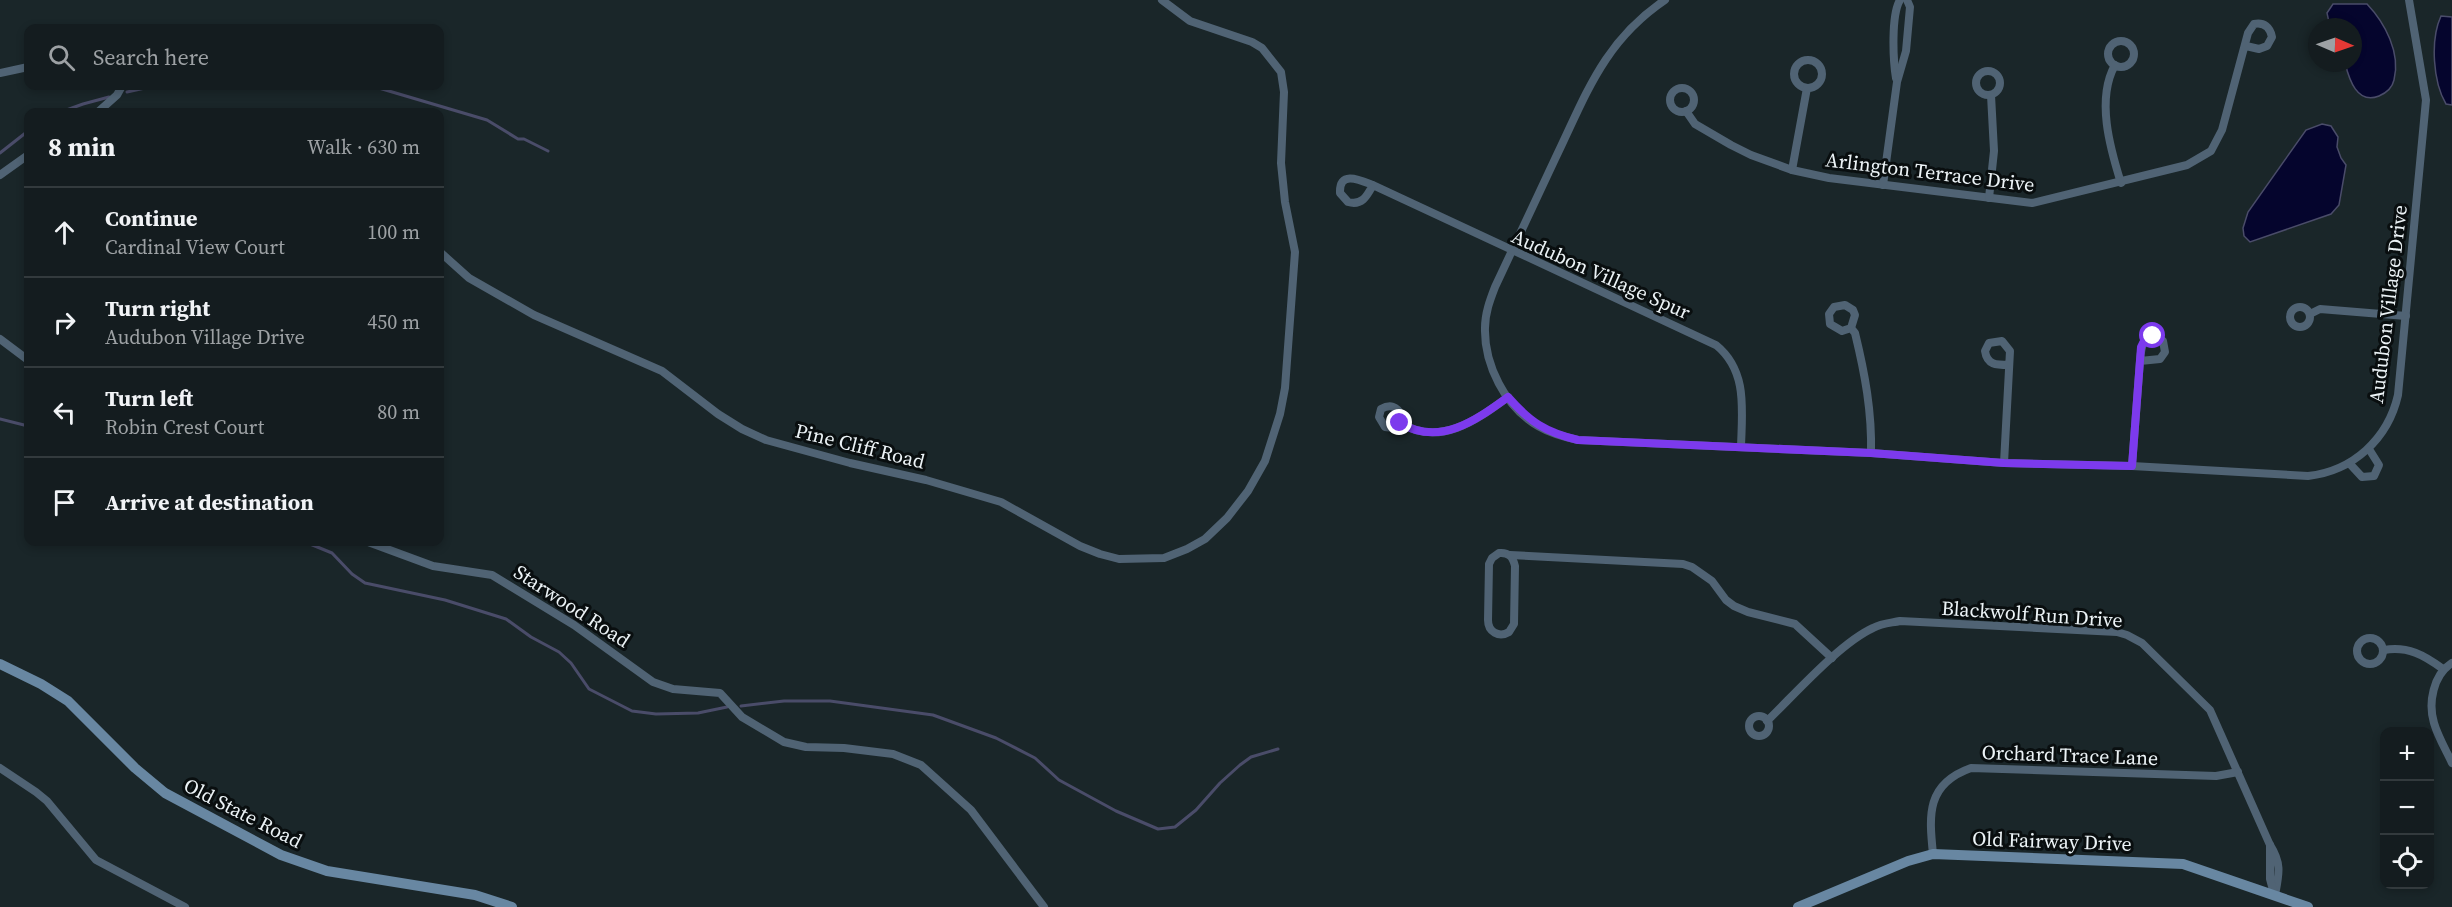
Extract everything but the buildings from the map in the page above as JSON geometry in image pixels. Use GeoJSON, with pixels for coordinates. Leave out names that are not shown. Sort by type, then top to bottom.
{"type":"FeatureCollection","features":[{"type":"Feature","properties":{"kind":"street","name":"Pine Cliff Road"},"geometry":{"type":"LineString","coordinates":[[444,256],[469,278],[534,315],[662,371],[697,399],[741,429],[766,440],[850,463],[926,480],[1001,502],[1080,546],[1100,554],[1119,559],[1164,558],[1205,539],[1227,518],[1248,491],[1265,461],[1280,414],[1285,388],[1295,252],[1285,202],[1281,163],[1284,92],[1281,72],[1262,48],[1252,42],[1190,21],[1162,0]]}},
{"type":"Feature","properties":{"kind":"street","name":"Audubon Village Drive"},"geometry":{"type":"LineString","coordinates":[[1665,0],[1651,9],[1619,38],[1595,74],[1511,251],[1487,309],[1485,327],[1489,362],[1496,379],[1524,416],[1538,426],[1578,440],[1871,453],[2004,463],[2132,466],[2308,476],[2336,471],[2350,464],[2369,449],[2395,409],[2426,100],[2408,1]]}},
{"type":"Feature","properties":{"kind":"street"},"geometry":{"type":"LineString","coordinates":[[1897,82],[1894,62],[1896,10],[1900,0]]}},
{"type":"Feature","properties":{"kind":"street"},"geometry":{"type":"LineString","coordinates":[[1883,185],[1897,82],[1906,51],[1910,7],[1907,0]]}},
{"type":"Feature","properties":{"kind":"street","name":"Arlington Terrace Drive"},"geometry":{"type":"LineString","coordinates":[[1686,111],[1695,124],[1731,145],[1792,170],[1883,185],[2032,203],[2187,165],[2211,150],[2222,130],[2246,46]]}},
{"type":"Feature","properties":{"kind":"street"},"geometry":{"type":"LineString","coordinates":[[2115,65],[2107,88],[2108,119],[2110,150],[2121,183]]}},
{"type":"Feature","properties":{"kind":"street"},"geometry":{"type":"LineString","coordinates":[[0,73],[24,68]]}},
{"type":"Feature","properties":{"kind":"street"},"geometry":{"type":"LineString","coordinates":[[1792,170],[1807,88]]}},
{"type":"Feature","properties":{"kind":"street"},"geometry":{"type":"LineString","coordinates":[[102,108],[120,90]]}},
{"type":"Feature","properties":{"kind":"street"},"geometry":{"type":"LineString","coordinates":[[1989,198],[1994,151],[1991,95]]}},
{"type":"Feature","properties":{"kind":"street"},"geometry":{"type":"LineString","coordinates":[[0,175],[24,159]]}},
{"type":"Feature","properties":{"kind":"street","name":"Audubon Village Spur"},"geometry":{"type":"LineString","coordinates":[[1373,185],[1511,251],[1705,339],[1724,351],[1738,372],[1740,382],[1741,447]]}},
{"type":"Feature","properties":{"kind":"street"},"geometry":{"type":"LineString","coordinates":[[2310,314],[2319,309],[2406,316]]}},
{"type":"Feature","properties":{"kind":"street"},"geometry":{"type":"LineString","coordinates":[[1851,328],[1855,333],[1872,418],[1871,453]]}},
{"type":"Feature","properties":{"kind":"street"},"geometry":{"type":"LineString","coordinates":[[2132,466],[2141,347],[2145,339],[2153,336],[2163,341],[2165,349],[2160,359],[2140,361]]}},
{"type":"Feature","properties":{"kind":"street"},"geometry":{"type":"LineString","coordinates":[[0,339],[24,357]]}},
{"type":"Feature","properties":{"kind":"street"},"geometry":{"type":"LineString","coordinates":[[2004,463],[2010,351],[2006,343],[1997,340],[1989,343],[1985,351],[1987,360],[1994,365],[2008,365]]}},
{"type":"Feature","properties":{"kind":"street"},"geometry":{"type":"LineString","coordinates":[[1400,423],[1412,429],[1437,432],[1451,430],[1474,421],[1508,397]]}},
{"type":"Feature","properties":{"kind":"street"},"geometry":{"type":"LineString","coordinates":[[2350,464],[2361,477],[2374,476],[2379,465],[2369,449]]}},
{"type":"Feature","properties":{"kind":"street","name":"Starwood Road"},"geometry":{"type":"LineString","coordinates":[[379,546],[433,566],[492,575],[582,630],[653,682],[673,689],[720,693],[742,717],[784,742],[806,747],[844,748],[893,754],[921,765],[956,794],[982,823],[1044,907]]}},
{"type":"Feature","properties":{"kind":"street"},"geometry":{"type":"LineString","coordinates":[[1510,555],[1515,566],[1514,624],[1509,632],[1497,634],[1488,625],[1489,564],[1492,558],[1499,553],[1683,564],[1692,567],[1712,581],[1726,600],[1734,606],[1748,612],[1796,624],[1832,658]]}},
{"type":"Feature","properties":{"kind":"street","name":"Blackwolf Run Drive"},"geometry":{"type":"LineString","coordinates":[[1767,721],[1832,658],[1871,628],[1881,624],[1900,621],[2117,632],[2127,635],[2142,643],[2210,710],[2270,845],[2278,858],[2279,874],[2275,895]]}},
{"type":"Feature","properties":{"kind":"street"},"geometry":{"type":"LineString","coordinates":[[2384,650],[2396,648],[2413,651],[2443,669]]}},
{"type":"Feature","properties":{"kind":"street"},"geometry":{"type":"LineString","coordinates":[[2452,663],[2443,669],[2434,691],[2433,714],[2434,724],[2452,763]]}},
{"type":"Feature","properties":{"kind":"street","name":"Old State Road"},"geometry":{"type":"LineString","coordinates":[[0,664],[42,684],[68,700],[135,768],[165,793],[281,855],[327,870],[475,895],[512,907]]}},
{"type":"Feature","properties":{"kind":"street"},"geometry":{"type":"LineString","coordinates":[[0,768],[36,792],[96,860],[185,907]]}},
{"type":"Feature","properties":{"kind":"street","name":"Orchard Trace Lane"},"geometry":{"type":"LineString","coordinates":[[1933,854],[1930,821],[1933,800],[1952,777],[1971,768],[2216,776],[2238,772]]}},
{"type":"Feature","properties":{"kind":"street","name":"Old Fairway Drive"},"geometry":{"type":"LineString","coordinates":[[1798,907],[1908,861],[1933,854],[2183,864],[2308,907]]}},
{"type":"Feature","properties":{"kind":"shaded area"},"geometry":{"type":"Polygon","coordinates":[[[2333,4],[2367,4],[2380,20],[2390,39],[2396,70],[2392,86],[2384,94],[2371,98],[2360,94],[2355,89],[2348,72],[2362,72],[2362,18],[2328,18],[2327,13],[2333,4]]]}},
{"type":"Feature","properties":{"kind":"shaded area"},"geometry":{"type":"Polygon","coordinates":[[[2441,16],[2452,17],[2452,105],[2446,104],[2436,73],[2435,37],[2441,16]]]}},
{"type":"Feature","properties":{"kind":"shaded area"},"geometry":{"type":"Polygon","coordinates":[[[2322,124],[2331,126],[2338,137],[2337,147],[2346,165],[2339,205],[2331,214],[2250,242],[2244,236],[2243,228],[2248,212],[2306,130],[2322,124]]]}},
{"type":"Feature","properties":{"kind":"waterway"},"geometry":{"type":"LineString","coordinates":[[127,92],[136,90]]}},
{"type":"Feature","properties":{"kind":"waterway"},"geometry":{"type":"LineString","coordinates":[[386,90],[487,120],[518,139],[524,139],[548,151]]}},
{"type":"Feature","properties":{"kind":"waterway"},"geometry":{"type":"LineString","coordinates":[[72,108],[109,97]]}},
{"type":"Feature","properties":{"kind":"waterway"},"geometry":{"type":"LineString","coordinates":[[0,153],[24,134]]}},
{"type":"Feature","properties":{"kind":"waterway"},"geometry":{"type":"LineString","coordinates":[[0,419],[24,425]]}},
{"type":"Feature","properties":{"kind":"waterway"},"geometry":{"type":"LineString","coordinates":[[315,546],[332,553],[352,574],[365,583],[445,600],[506,619],[531,637],[559,652],[571,663],[589,689],[632,711],[656,714],[698,713],[727,707]]}},
{"type":"Feature","properties":{"kind":"waterway"},"geometry":{"type":"LineString","coordinates":[[741,706],[784,701],[830,701],[933,715],[996,738],[1035,758],[1059,780],[1116,811],[1158,829],[1175,827],[1196,810],[1220,783],[1251,757],[1278,749]]}},
{"type":"Feature","properties":{"kind":"route"},"geometry":{"type":"LineString","coordinates":[[1400,423],[1412,429],[1437,432],[1451,430],[1474,421],[1508,397],[1524,416],[1538,426],[1578,440],[1871,453],[2004,463],[2132,466],[2141,347],[2145,339],[2153,336]]}}]}
